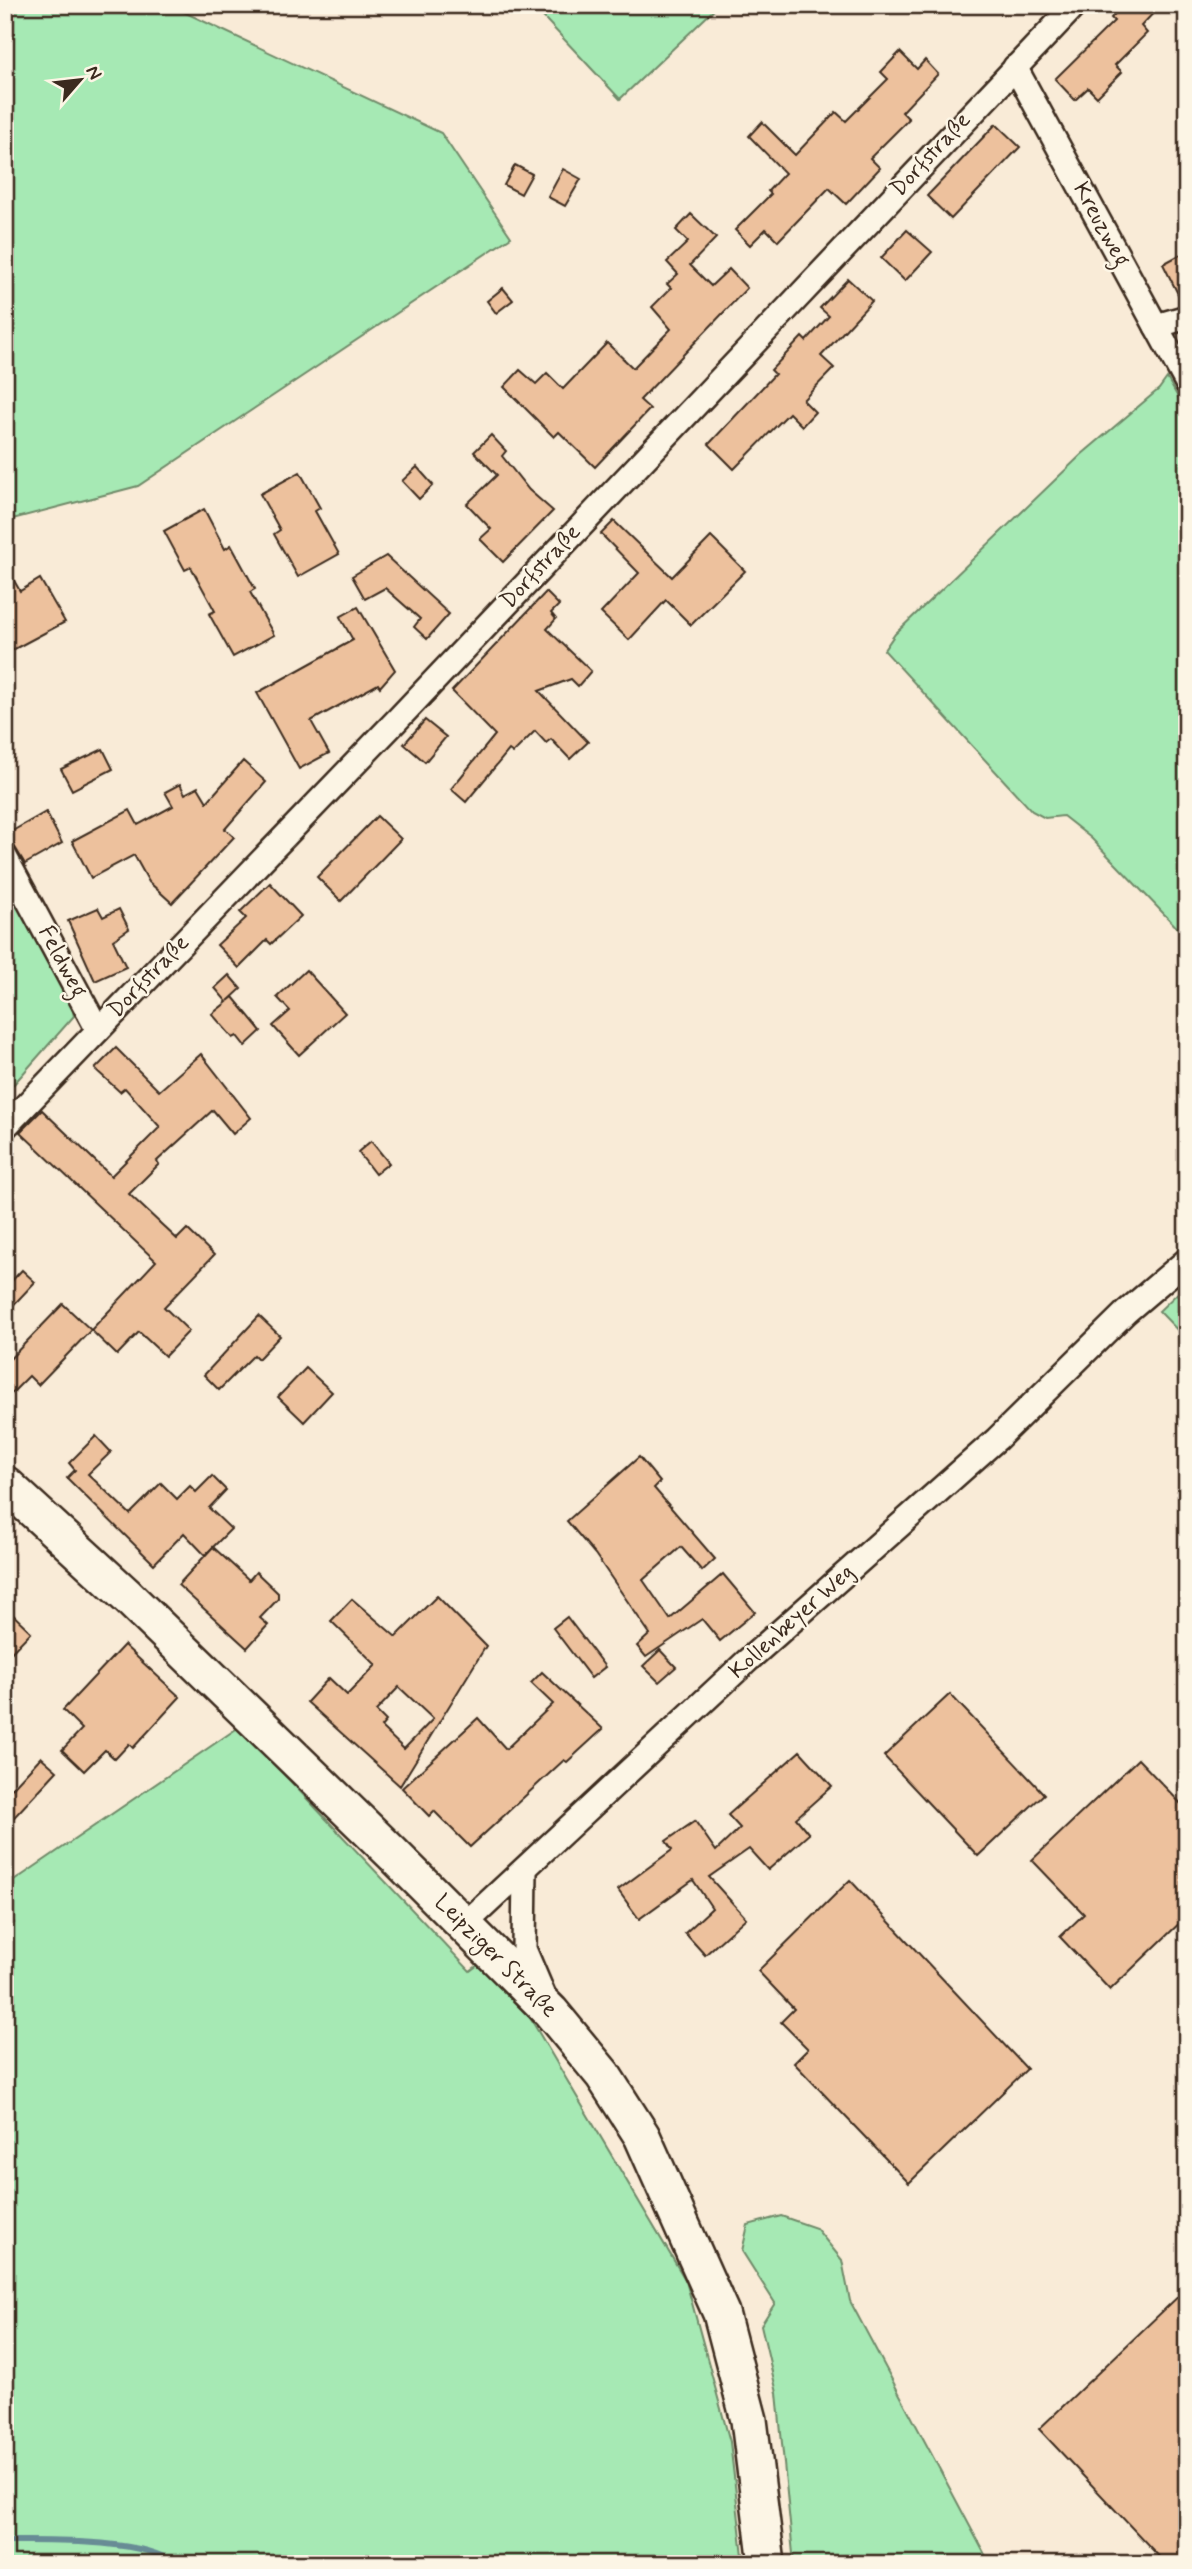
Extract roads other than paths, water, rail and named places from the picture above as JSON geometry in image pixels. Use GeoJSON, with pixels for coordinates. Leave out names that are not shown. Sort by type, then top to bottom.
{"type":"FeatureCollection","features":[{"type":"Feature","properties":{"kind":"main road","name":"Leipziger Straße"},"geometry":{"type":"LineString","coordinates":[[5,1484],[127,1596],[464,1925],[551,2012],[603,2075],[642,2136],[721,2313],[749,2420],[767,2564]]}},
{"type":"Feature","properties":{"kind":"street","name":"Dorfstraße"},"geometry":{"type":"LineString","coordinates":[[5,1127],[397,720],[1075,5]]}},
{"type":"Feature","properties":{"kind":"street","name":"Kreuzweg"},"geometry":{"type":"LineString","coordinates":[[1015,67],[1187,383]]}},
{"type":"Feature","properties":{"kind":"street"},"geometry":{"type":"LineString","coordinates":[[1156,326],[1187,317]]}},
{"type":"Feature","properties":{"kind":"street","name":"Feldweg"},"geometry":{"type":"LineString","coordinates":[[5,857],[98,1030]]}},
{"type":"Feature","properties":{"kind":"street","name":"Kollenbeyer Weg"},"geometry":{"type":"LineString","coordinates":[[464,1925],[747,1661],[1062,1379],[1126,1312],[1187,1259]]}},
{"type":"Feature","properties":{"kind":"street"},"geometry":{"type":"LineString","coordinates":[[525,1869],[524,1950],[551,2012]]}},
{"type":"Feature","properties":{"kind":"waterway"},"geometry":{"type":"LineString","coordinates":[[5,2541],[69,2541],[118,2545],[141,2549],[175,2564]]}}]}
